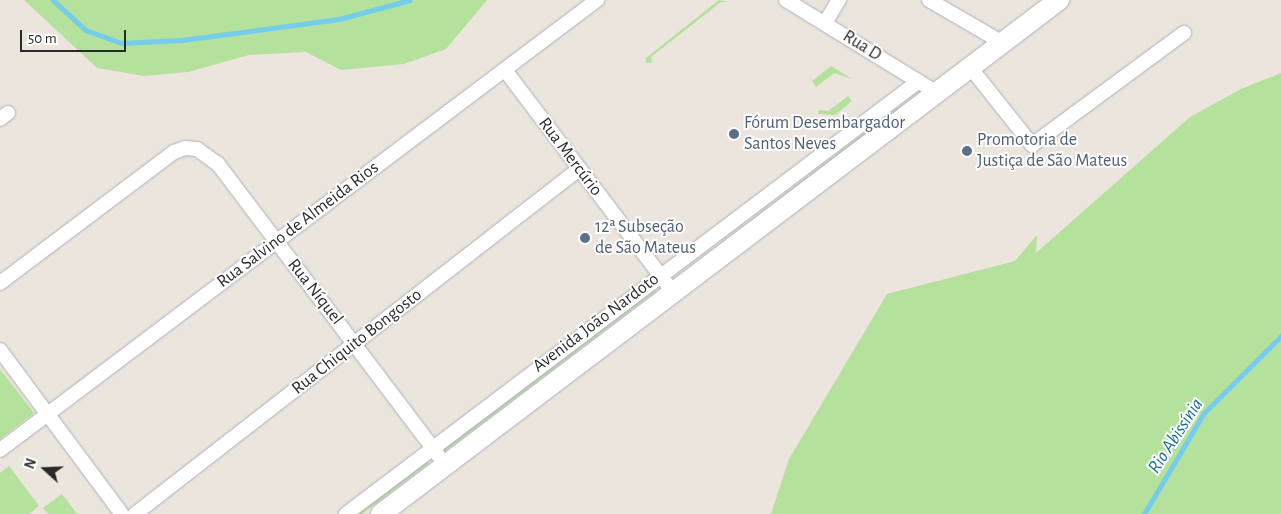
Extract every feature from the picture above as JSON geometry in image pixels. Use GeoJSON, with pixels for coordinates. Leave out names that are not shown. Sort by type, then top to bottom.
{"type":"FeatureCollection","features":[{"type":"Feature","properties":{"kind":"street","name":"Rua Salvino de Almeida Rios"},"geometry":{"type":"LineString","coordinates":[[0,450],[597,0]]}},
{"type":"Feature","properties":{"kind":"street","name":"Rua D"},"geometry":{"type":"LineString","coordinates":[[786,0],[937,93]]}},
{"type":"Feature","properties":{"kind":"street"},"geometry":{"type":"LineString","coordinates":[[825,23],[839,0]]}},
{"type":"Feature","properties":{"kind":"street"},"geometry":{"type":"LineString","coordinates":[[929,0],[1003,43]]}},
{"type":"Feature","properties":{"kind":"street","name":"Avenida João Nardoto"},"geometry":{"type":"LineString","coordinates":[[381,514],[672,291],[1059,0]]}},
{"type":"Feature","properties":{"kind":"street"},"geometry":{"type":"LineString","coordinates":[[970,67],[1032,146],[1184,33]]}},
{"type":"Feature","properties":{"kind":"street","name":"Rua Mercúrio"},"geometry":{"type":"LineString","coordinates":[[505,70],[672,291]]}},
{"type":"Feature","properties":{"kind":"street","name":"Avenida João Nardoto"},"geometry":{"type":"LineString","coordinates":[[346,514],[659,275],[918,82]]}},
{"type":"Feature","properties":{"kind":"street","name":"Rua Níquel"},"geometry":{"type":"LineString","coordinates":[[0,283],[174,152],[185,148],[197,149],[218,164],[446,465]]}},
{"type":"Feature","properties":{"kind":"street","name":"Rua Chiquito Bongosto"},"geometry":{"type":"LineString","coordinates":[[135,514],[579,169]]}},
{"type":"Feature","properties":{"kind":"street"},"geometry":{"type":"LineString","coordinates":[[0,350],[50,413],[122,514]]}},
{"type":"Feature","properties":{"kind":"green space"},"geometry":{"type":"Polygon","coordinates":[[[24,0],[487,0],[446,49],[404,64],[341,70],[306,52],[249,55],[188,72],[144,76],[97,68],[24,0]]]}},
{"type":"Feature","properties":{"kind":"green space"},"geometry":{"type":"Polygon","coordinates":[[[719,0],[728,2],[721,2],[651,57],[652,63],[646,63],[646,58],[719,0]]]}},
{"type":"Feature","properties":{"kind":"green space"},"geometry":{"type":"Polygon","coordinates":[[[831,66],[852,79],[834,73],[816,87],[812,81],[831,66]]]}},
{"type":"Feature","properties":{"kind":"green space"},"geometry":{"type":"Polygon","coordinates":[[[1281,73],[1281,514],[771,514],[789,459],[887,294],[1015,261],[1037,235],[1036,253],[1190,117],[1241,89],[1281,73]]]}},
{"type":"Feature","properties":{"kind":"green space"},"geometry":{"type":"Polygon","coordinates":[[[848,96],[852,101],[835,115],[818,114],[819,110],[828,111],[848,96]]]}},
{"type":"Feature","properties":{"kind":"green space"},"geometry":{"type":"Polygon","coordinates":[[[897,108],[900,108],[688,269],[689,268],[897,108]]]}},
{"type":"Feature","properties":{"kind":"green space"},"geometry":{"type":"Polygon","coordinates":[[[652,289],[656,291],[444,452],[444,449],[652,289]]]}},
{"type":"Feature","properties":{"kind":"green space"},"geometry":{"type":"Polygon","coordinates":[[[0,369],[34,413],[0,439],[0,369]]]}},
{"type":"Feature","properties":{"kind":"green space"},"geometry":{"type":"Polygon","coordinates":[[[427,460],[428,464],[362,514],[356,514],[427,460]]]}},
{"type":"Feature","properties":{"kind":"green space"},"geometry":{"type":"Polygon","coordinates":[[[9,466],[39,506],[29,514],[0,514],[0,473],[9,466]]]}},
{"type":"Feature","properties":{"kind":"green space"},"geometry":{"type":"Polygon","coordinates":[[[62,494],[77,514],[48,514],[43,508],[62,494]]]}},
{"type":"Feature","properties":{"kind":"waterway"},"geometry":{"type":"LineString","coordinates":[[53,0],[86,30],[121,43],[182,40],[339,19],[410,0]]}},
{"type":"Feature","properties":{"kind":"waterway","name":"Rio Abissínia"},"geometry":{"type":"LineString","coordinates":[[1144,514],[1204,413],[1281,336]]}},
{"type":"Feature","properties":{"kind":"place","name":"Fórum Desembargador Santos Neves"},"geometry":{"type":"Point","coordinates":[734,134]}},
{"type":"Feature","properties":{"kind":"place","name":"Promotoria de Justiça de São Mateus"},"geometry":{"type":"Point","coordinates":[967,151]}},
{"type":"Feature","properties":{"kind":"place","name":"12ª Subseção de São Mateus"},"geometry":{"type":"Point","coordinates":[585,238]}}]}
